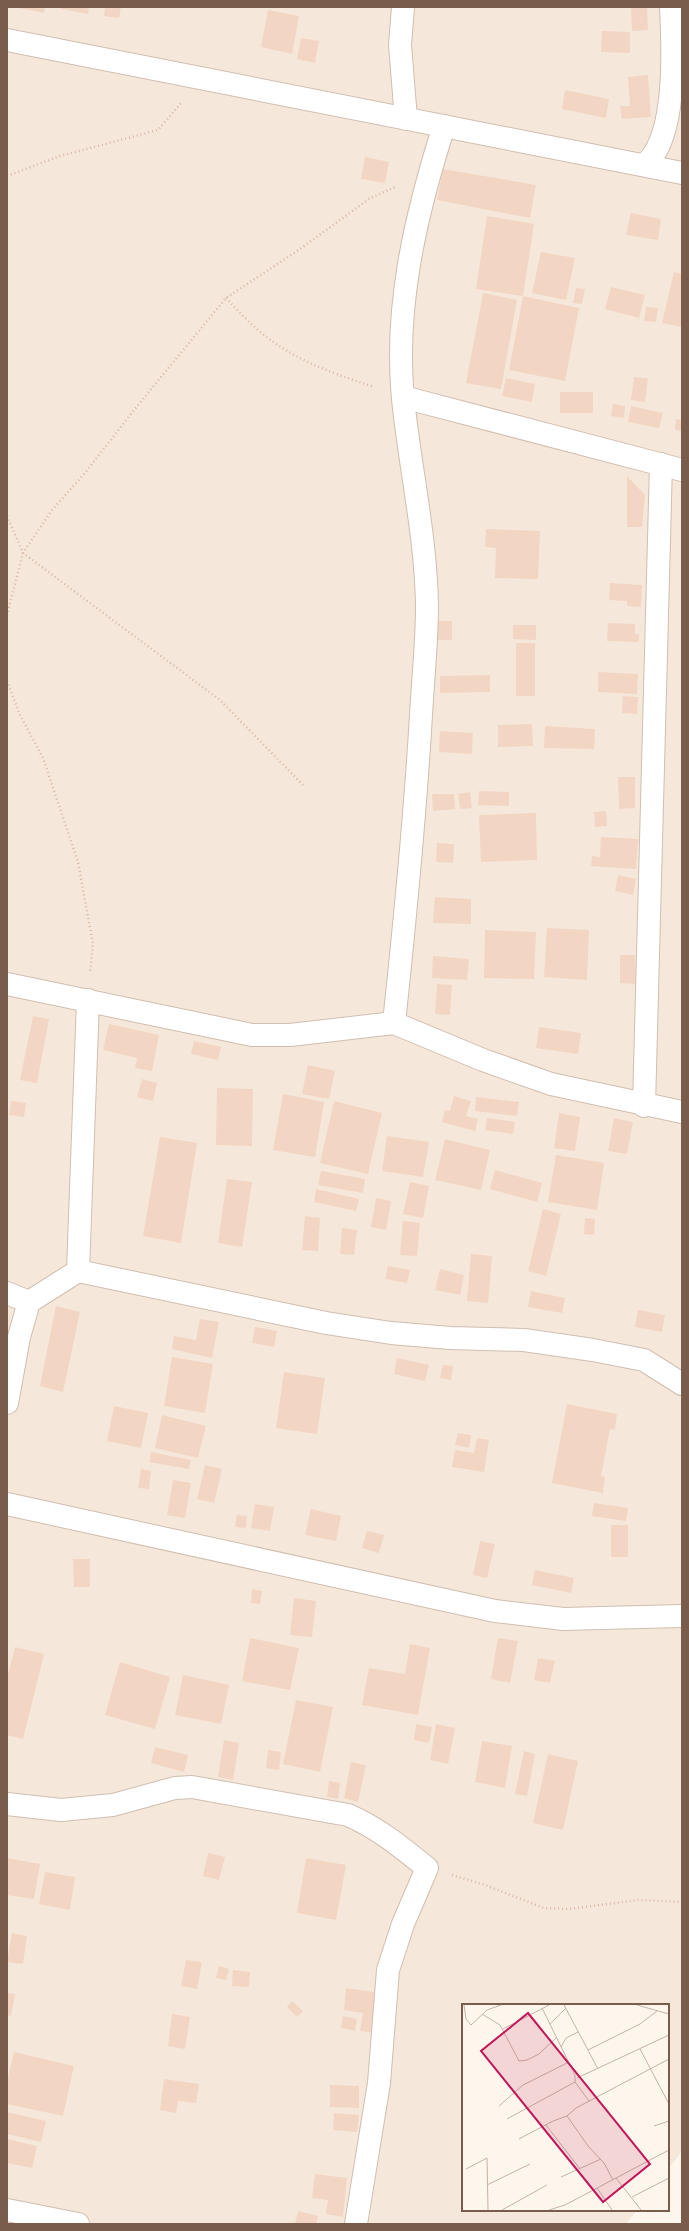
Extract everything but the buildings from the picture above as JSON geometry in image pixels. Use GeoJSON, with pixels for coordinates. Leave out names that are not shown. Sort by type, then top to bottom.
{"type":"FeatureCollection","features":[{"type":"Feature","properties":{"kind":"street"},"geometry":{"type":"LineString","coordinates":[[403,7],[400,45],[406,119]]}},
{"type":"Feature","properties":{"kind":"street"},"geometry":{"type":"LineString","coordinates":[[644,165],[654,154],[669,115],[672,65],[671,7]]}},
{"type":"Feature","properties":{"kind":"street"},"geometry":{"type":"LineString","coordinates":[[7,40],[682,173]]}},
{"type":"Feature","properties":{"kind":"street"},"geometry":{"type":"LineString","coordinates":[[394,1023],[415,812],[427,610],[426,558],[416,505],[403,397],[401,340],[404,295],[430,170],[444,126]]}},
{"type":"Feature","properties":{"kind":"street"},"geometry":{"type":"LineString","coordinates":[[403,397],[682,470]]}},
{"type":"Feature","properties":{"kind":"street"},"geometry":{"type":"LineString","coordinates":[[644,1106],[661,464]]}},
{"type":"Feature","properties":{"kind":"street"},"geometry":{"type":"LineString","coordinates":[[7,984],[252,1034],[290,1035],[394,1023],[483,1060],[551,1084],[644,1106],[682,1112]]}},
{"type":"Feature","properties":{"kind":"street"},"geometry":{"type":"LineString","coordinates":[[78,1271],[88,1000]]}},
{"type":"Feature","properties":{"kind":"street"},"geometry":{"type":"LineString","coordinates":[[7,1403],[19,1337],[29,1302],[78,1271],[326,1322],[391,1333],[450,1338],[524,1340],[593,1350],[644,1360],[682,1384]]}},
{"type":"Feature","properties":{"kind":"street"},"geometry":{"type":"LineString","coordinates":[[7,1294],[29,1302]]}},
{"type":"Feature","properties":{"kind":"street"},"geometry":{"type":"LineString","coordinates":[[7,1504],[495,1611],[563,1619],[682,1616]]}},
{"type":"Feature","properties":{"kind":"street"},"geometry":{"type":"LineString","coordinates":[[7,1804],[62,1810],[105,1806],[175,1788],[192,1787],[348,1815],[369,1824],[389,1837],[427,1868],[403,1924],[388,1970],[379,2083],[356,2224]]}},
{"type":"Feature","properties":{"kind":"street"},"geometry":{"type":"LineString","coordinates":[[7,2210],[78,2224]]}},
{"type":"Feature","properties":{"kind":"path"},"geometry":{"type":"LineString","coordinates":[[7,176],[60,156],[158,130],[202,78]]}},
{"type":"Feature","properties":{"kind":"path"},"geometry":{"type":"LineString","coordinates":[[7,615],[23,553],[52,510],[85,473],[134,410],[226,298],[300,249],[369,199],[430,170]]}},
{"type":"Feature","properties":{"kind":"path"},"geometry":{"type":"LineString","coordinates":[[226,298],[268,339],[304,360],[335,374],[403,397]]}},
{"type":"Feature","properties":{"kind":"path"},"geometry":{"type":"LineString","coordinates":[[7,516],[23,553],[220,700],[303,786]]}},
{"type":"Feature","properties":{"kind":"path"},"geometry":{"type":"LineString","coordinates":[[7,681],[19,713],[43,758],[78,862],[93,944],[88,1000]]}},
{"type":"Feature","properties":{"kind":"path"},"geometry":{"type":"LineString","coordinates":[[427,1868],[485,1885],[544,1908],[569,1909],[638,1900],[682,1902]]}},
{"type":"Feature","properties":{"kind":"shaded area"},"geometry":{"type":"Polygon","coordinates":[[[7,7],[682,7],[682,2151],[669,2168],[669,2004],[462,2004],[462,2211],[636,2211],[626,2224],[7,2224],[7,7]]]}}]}
